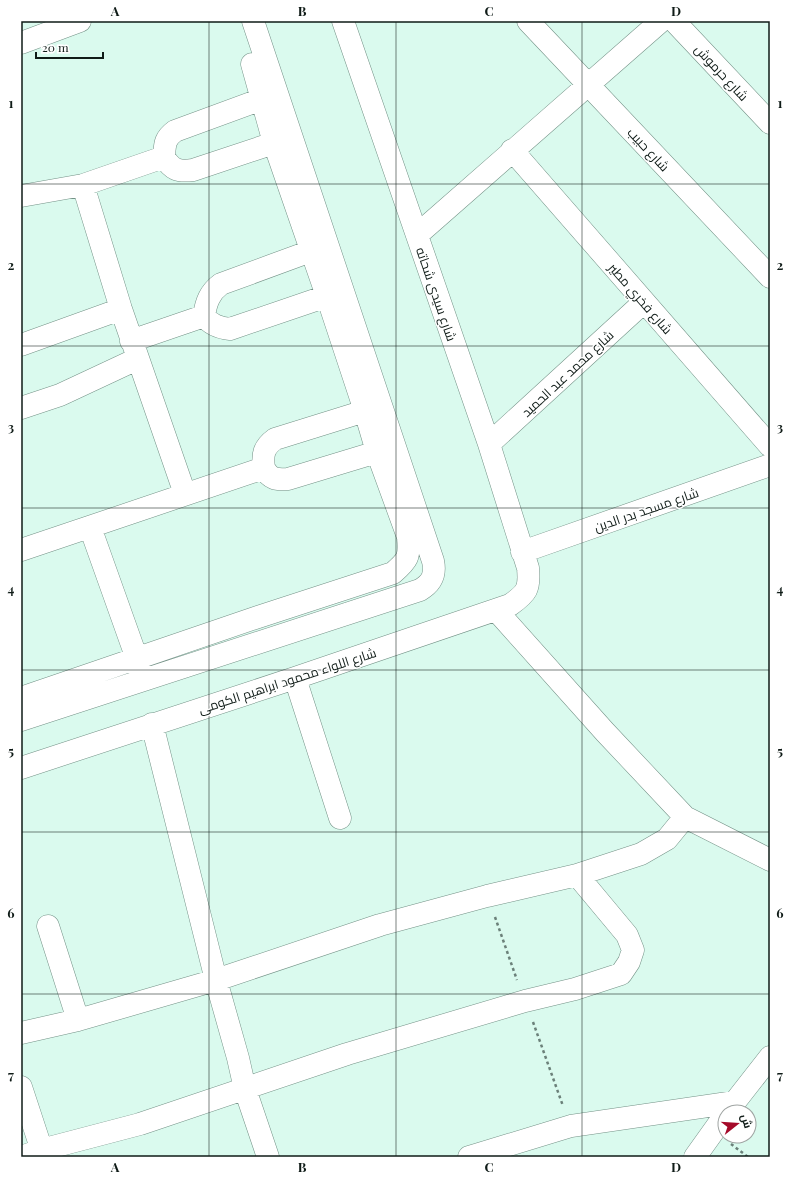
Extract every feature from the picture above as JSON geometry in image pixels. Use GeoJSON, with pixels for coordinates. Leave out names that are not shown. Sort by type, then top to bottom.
{"type":"FeatureCollection","features":[{"type":"Feature","properties":{"kind":"street"},"geometry":{"type":"LineString","coordinates":[[21,43],[80,21]]}},
{"type":"Feature","properties":{"kind":"street"},"geometry":{"type":"LineString","coordinates":[[21,720],[420,590],[428,586],[433,578],[435,570],[433,561],[296,179],[274,142],[240,21]]}},
{"type":"Feature","properties":{"kind":"street"},"geometry":{"type":"LineString","coordinates":[[21,698],[251,619],[393,573],[403,565],[410,550],[408,537],[377,452],[312,251],[296,179],[253,21]]}},
{"type":"Feature","properties":{"kind":"street","name":"شارع سيدى شحاته"},"geometry":{"type":"LineString","coordinates":[[343,21],[490,444],[525,560]]}},
{"type":"Feature","properties":{"kind":"street","name":"شارع حبيب"},"geometry":{"type":"LineString","coordinates":[[528,21],[770,277]]}},
{"type":"Feature","properties":{"kind":"street"},"geometry":{"type":"LineString","coordinates":[[417,234],[661,21]]}},
{"type":"Feature","properties":{"kind":"street","name":"شارع حرموش"},"geometry":{"type":"LineString","coordinates":[[674,21],[770,123]]}},
{"type":"Feature","properties":{"kind":"street"},"geometry":{"type":"LineString","coordinates":[[262,99],[175,131],[169,136],[165,143],[164,157],[172,168],[183,172],[193,170],[274,142]]}},
{"type":"Feature","properties":{"kind":"street","name":"شارع فخري مطير"},"geometry":{"type":"LineString","coordinates":[[512,150],[770,446]]}},
{"type":"Feature","properties":{"kind":"street"},"geometry":{"type":"LineString","coordinates":[[21,196],[83,185],[164,157]]}},
{"type":"Feature","properties":{"kind":"street"},"geometry":{"type":"LineString","coordinates":[[83,185],[134,350],[185,494]]}},
{"type":"Feature","properties":{"kind":"street"},"geometry":{"type":"LineString","coordinates":[[204,316],[208,298],[214,289],[221,284],[312,251]]}},
{"type":"Feature","properties":{"kind":"street"},"geometry":{"type":"LineString","coordinates":[[204,316],[209,322],[217,327],[230,329],[327,296]]}},
{"type":"Feature","properties":{"kind":"street","name":"شارع محمد عبد الحميد"},"geometry":{"type":"LineString","coordinates":[[490,444],[644,302]]}},
{"type":"Feature","properties":{"kind":"street"},"geometry":{"type":"LineString","coordinates":[[21,345],[121,309]]}},
{"type":"Feature","properties":{"kind":"street"},"geometry":{"type":"LineString","coordinates":[[21,408],[60,395],[134,350],[204,316]]}},
{"type":"Feature","properties":{"kind":"street"},"geometry":{"type":"LineString","coordinates":[[365,411],[275,439],[268,444],[264,450],[264,468],[268,475],[275,478],[288,479],[377,452]]}},
{"type":"Feature","properties":{"kind":"street","name":"شارع مسجد بدر الدين"},"geometry":{"type":"LineString","coordinates":[[525,560],[770,465]]}},
{"type":"Feature","properties":{"kind":"street"},"geometry":{"type":"LineString","coordinates":[[21,550],[264,468]]}},
{"type":"Feature","properties":{"kind":"street"},"geometry":{"type":"LineString","coordinates":[[90,527],[144,680]]}},
{"type":"Feature","properties":{"kind":"street","name":"شارع اللواء محمود ابراهيم الكومى"},"geometry":{"type":"LineString","coordinates":[[21,768],[295,678],[510,605],[522,597],[529,583],[525,560]]}},
{"type":"Feature","properties":{"kind":"street"},"geometry":{"type":"LineString","coordinates":[[496,610],[605,732],[685,817],[770,860]]}},
{"type":"Feature","properties":{"kind":"street"},"geometry":{"type":"LineString","coordinates":[[295,678],[340,818]]}},
{"type":"Feature","properties":{"kind":"street"},"geometry":{"type":"LineString","coordinates":[[152,724],[245,1089],[268,1157]]}},
{"type":"Feature","properties":{"kind":"street"},"geometry":{"type":"LineString","coordinates":[[21,1033],[78,1020],[216,980],[380,925],[488,896],[577,875],[641,854],[667,839],[685,817]]}},
{"type":"Feature","properties":{"kind":"street"},"geometry":{"type":"LineString","coordinates":[[21,1156],[42,1153],[140,1124],[347,1054],[525,1001],[576,989],[621,974],[629,962],[633,950],[627,935],[577,875]]}},
{"type":"Feature","properties":{"kind":"street"},"geometry":{"type":"LineString","coordinates":[[48,926],[78,1020]]}},
{"type":"Feature","properties":{"kind":"street"},"geometry":{"type":"LineString","coordinates":[[734,1104],[770,1057]]}},
{"type":"Feature","properties":{"kind":"street"},"geometry":{"type":"LineString","coordinates":[[21,1087],[42,1153]]}},
{"type":"Feature","properties":{"kind":"street"},"geometry":{"type":"LineString","coordinates":[[469,1157],[571,1126],[717,1111]]}},
{"type":"Feature","properties":{"kind":"street"},"geometry":{"type":"LineString","coordinates":[[695,1157],[717,1127]]}}]}
